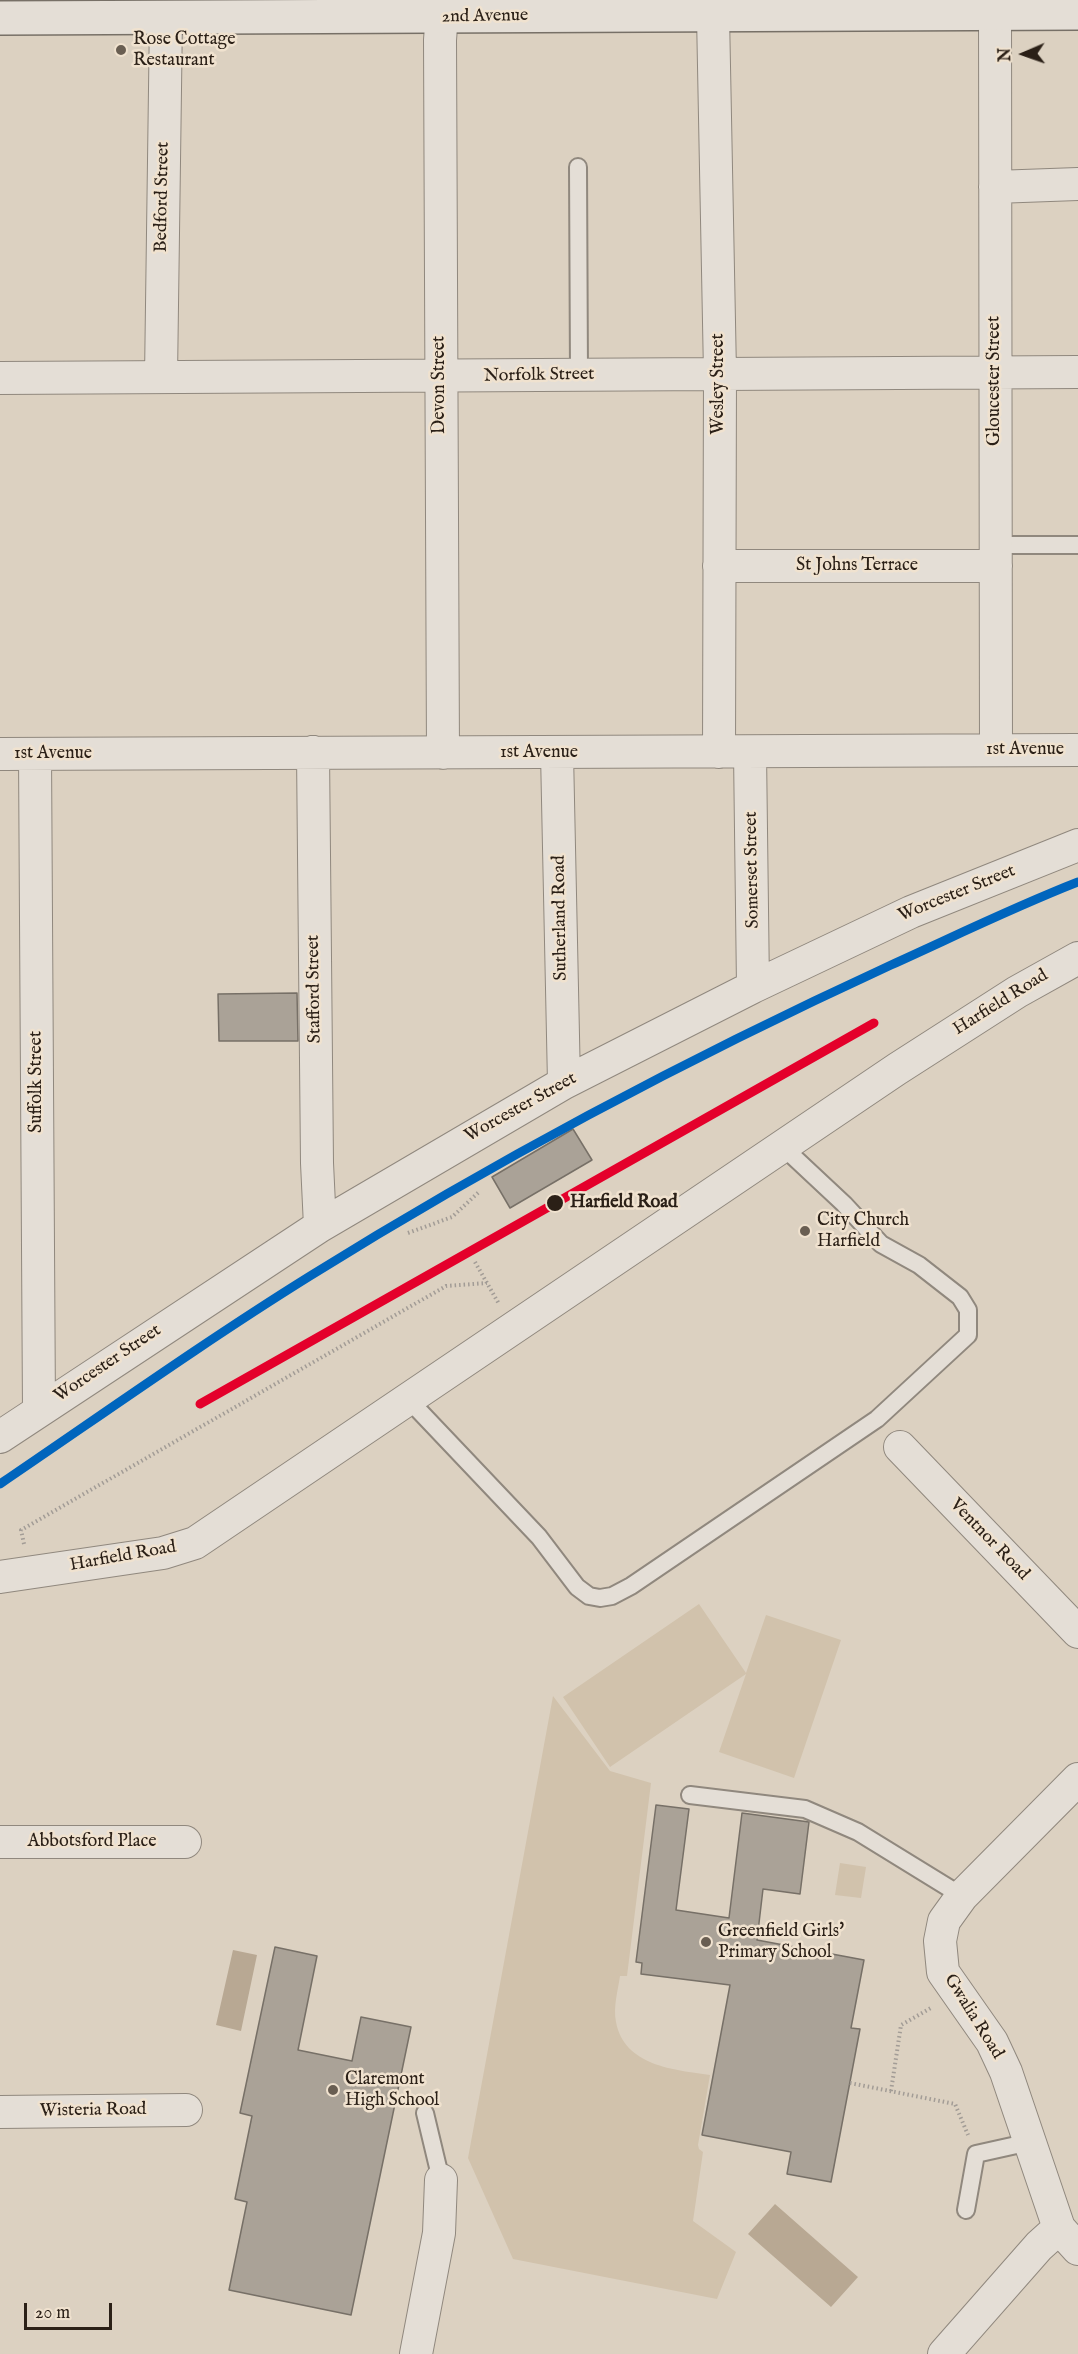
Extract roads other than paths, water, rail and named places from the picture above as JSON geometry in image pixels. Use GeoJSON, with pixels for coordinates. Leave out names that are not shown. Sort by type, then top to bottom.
{"type":"FeatureCollection","features":[{"type":"Feature","properties":{"kind":"street","name":"2nd Avenue"},"geometry":{"type":"LineString","coordinates":[[0,18],[72,9],[166,17],[255,8],[583,8],[713,15],[1078,13]]}},
{"type":"Feature","properties":{"kind":"street","name":"Devon Street"},"geometry":{"type":"LineString","coordinates":[[442,9],[440,40],[440,375],[443,753]]}},
{"type":"Feature","properties":{"kind":"street","name":"Gloucester Street"},"geometry":{"type":"LineString","coordinates":[[995,13],[996,750]]}},
{"type":"Feature","properties":{"kind":"street","name":"Wesley Street"},"geometry":{"type":"LineString","coordinates":[[713,15],[720,373],[719,752]]}},
{"type":"Feature","properties":{"kind":"street","name":"Bedford Street"},"geometry":{"type":"LineString","coordinates":[[161,377],[166,17]]}},
{"type":"Feature","properties":{"kind":"street"},"geometry":{"type":"LineString","coordinates":[[995,187],[1078,184]]}},
{"type":"Feature","properties":{"kind":"street","name":"Norfolk Street"},"geometry":{"type":"LineString","coordinates":[[0,378],[1078,372]]}},
{"type":"Feature","properties":{"kind":"street","name":"St Johns Terrace"},"geometry":{"type":"LineString","coordinates":[[719,566],[996,556]]}},
{"type":"Feature","properties":{"kind":"street","name":"1st Avenue"},"geometry":{"type":"LineString","coordinates":[[0,754],[1078,750]]}},
{"type":"Feature","properties":{"kind":"street","name":"Stafford Street"},"geometry":{"type":"LineString","coordinates":[[313,752],[317,1163],[320,1226]]}},
{"type":"Feature","properties":{"kind":"street","name":"Somerset Street"},"geometry":{"type":"LineString","coordinates":[[750,752],[753,987]]}},
{"type":"Feature","properties":{"kind":"street","name":"Sutherland Road"},"geometry":{"type":"LineString","coordinates":[[557,753],[564,1083]]}},
{"type":"Feature","properties":{"kind":"street","name":"Suffolk Street"},"geometry":{"type":"LineString","coordinates":[[34,754],[39,1410]]}},
{"type":"Feature","properties":{"kind":"street","name":"Worcester Street"},"geometry":{"type":"LineString","coordinates":[[0,1437],[320,1226],[564,1083],[753,987],[911,912],[1078,845]]}},
{"type":"Feature","properties":{"kind":"street","name":"Harfield Road"},"geometry":{"type":"LineString","coordinates":[[0,1577],[163,1553],[195,1543],[782,1146],[979,1016],[1074,967]]}},
{"type":"Feature","properties":{"kind":"street","name":"Ventnor Road"},"geometry":{"type":"LineString","coordinates":[[900,1447],[1078,1632]]}},
{"type":"Feature","properties":{"kind":"street","name":"Gwalia Road"},"geometry":{"type":"LineString","coordinates":[[1069,2239],[1030,2142],[1006,2072],[992,2042],[943,1972],[940,1941],[944,1922],[962,1896],[1078,1779]]}},
{"type":"Feature","properties":{"kind":"street","name":"Abbotsford Place"},"geometry":{"type":"LineString","coordinates":[[0,1842],[185,1842]]}},
{"type":"Feature","properties":{"kind":"street","name":"Wisteria Road"},"geometry":{"type":"LineString","coordinates":[[0,2112],[186,2110]]}},
{"type":"Feature","properties":{"kind":"street"},"geometry":{"type":"LineString","coordinates":[[416,2354],[439,2233],[441,2180]]}},
{"type":"Feature","properties":{"kind":"street"},"geometry":{"type":"LineString","coordinates":[[944,2354],[1039,2246],[1069,2239]]}},
{"type":"Feature","properties":{"kind":"lane"},"geometry":{"type":"LineString","coordinates":[[579,167],[579,375]]}},
{"type":"Feature","properties":{"kind":"lane"},"geometry":{"type":"LineString","coordinates":[[996,556],[1078,544]]}},
{"type":"Feature","properties":{"kind":"lane"},"geometry":{"type":"LineString","coordinates":[[408,1399],[539,1538],[577,1587],[589,1596],[612,1596],[701,1540],[877,1419],[968,1335],[968,1310],[960,1297],[919,1265],[881,1244],[844,1204],[782,1146]]}},
{"type":"Feature","properties":{"kind":"lane"},"geometry":{"type":"LineString","coordinates":[[690,1795],[805,1809],[858,1832],[962,1896]]}},
{"type":"Feature","properties":{"kind":"lane"},"geometry":{"type":"LineString","coordinates":[[425,2113],[441,2180]]}},
{"type":"Feature","properties":{"kind":"lane"},"geometry":{"type":"LineString","coordinates":[[966,2210],[976,2154],[1030,2142]]}},
{"type":"Feature","properties":{"kind":"place","name":"Rose Cottage Restaurant"},"geometry":{"type":"Point","coordinates":[121,50]}},
{"type":"Feature","properties":{"kind":"place","name":"Harfield Road"},"geometry":{"type":"Point","coordinates":[555,1203]}},
{"type":"Feature","properties":{"kind":"place","name":"City Church Harfield"},"geometry":{"type":"Point","coordinates":[805,1231]}},
{"type":"Feature","properties":{"kind":"place","name":"Greenfield Girls' Primary School"},"geometry":{"type":"Point","coordinates":[706,1942]}},
{"type":"Feature","properties":{"kind":"place","name":"Claremont High School"},"geometry":{"type":"Point","coordinates":[333,2090]}}]}
